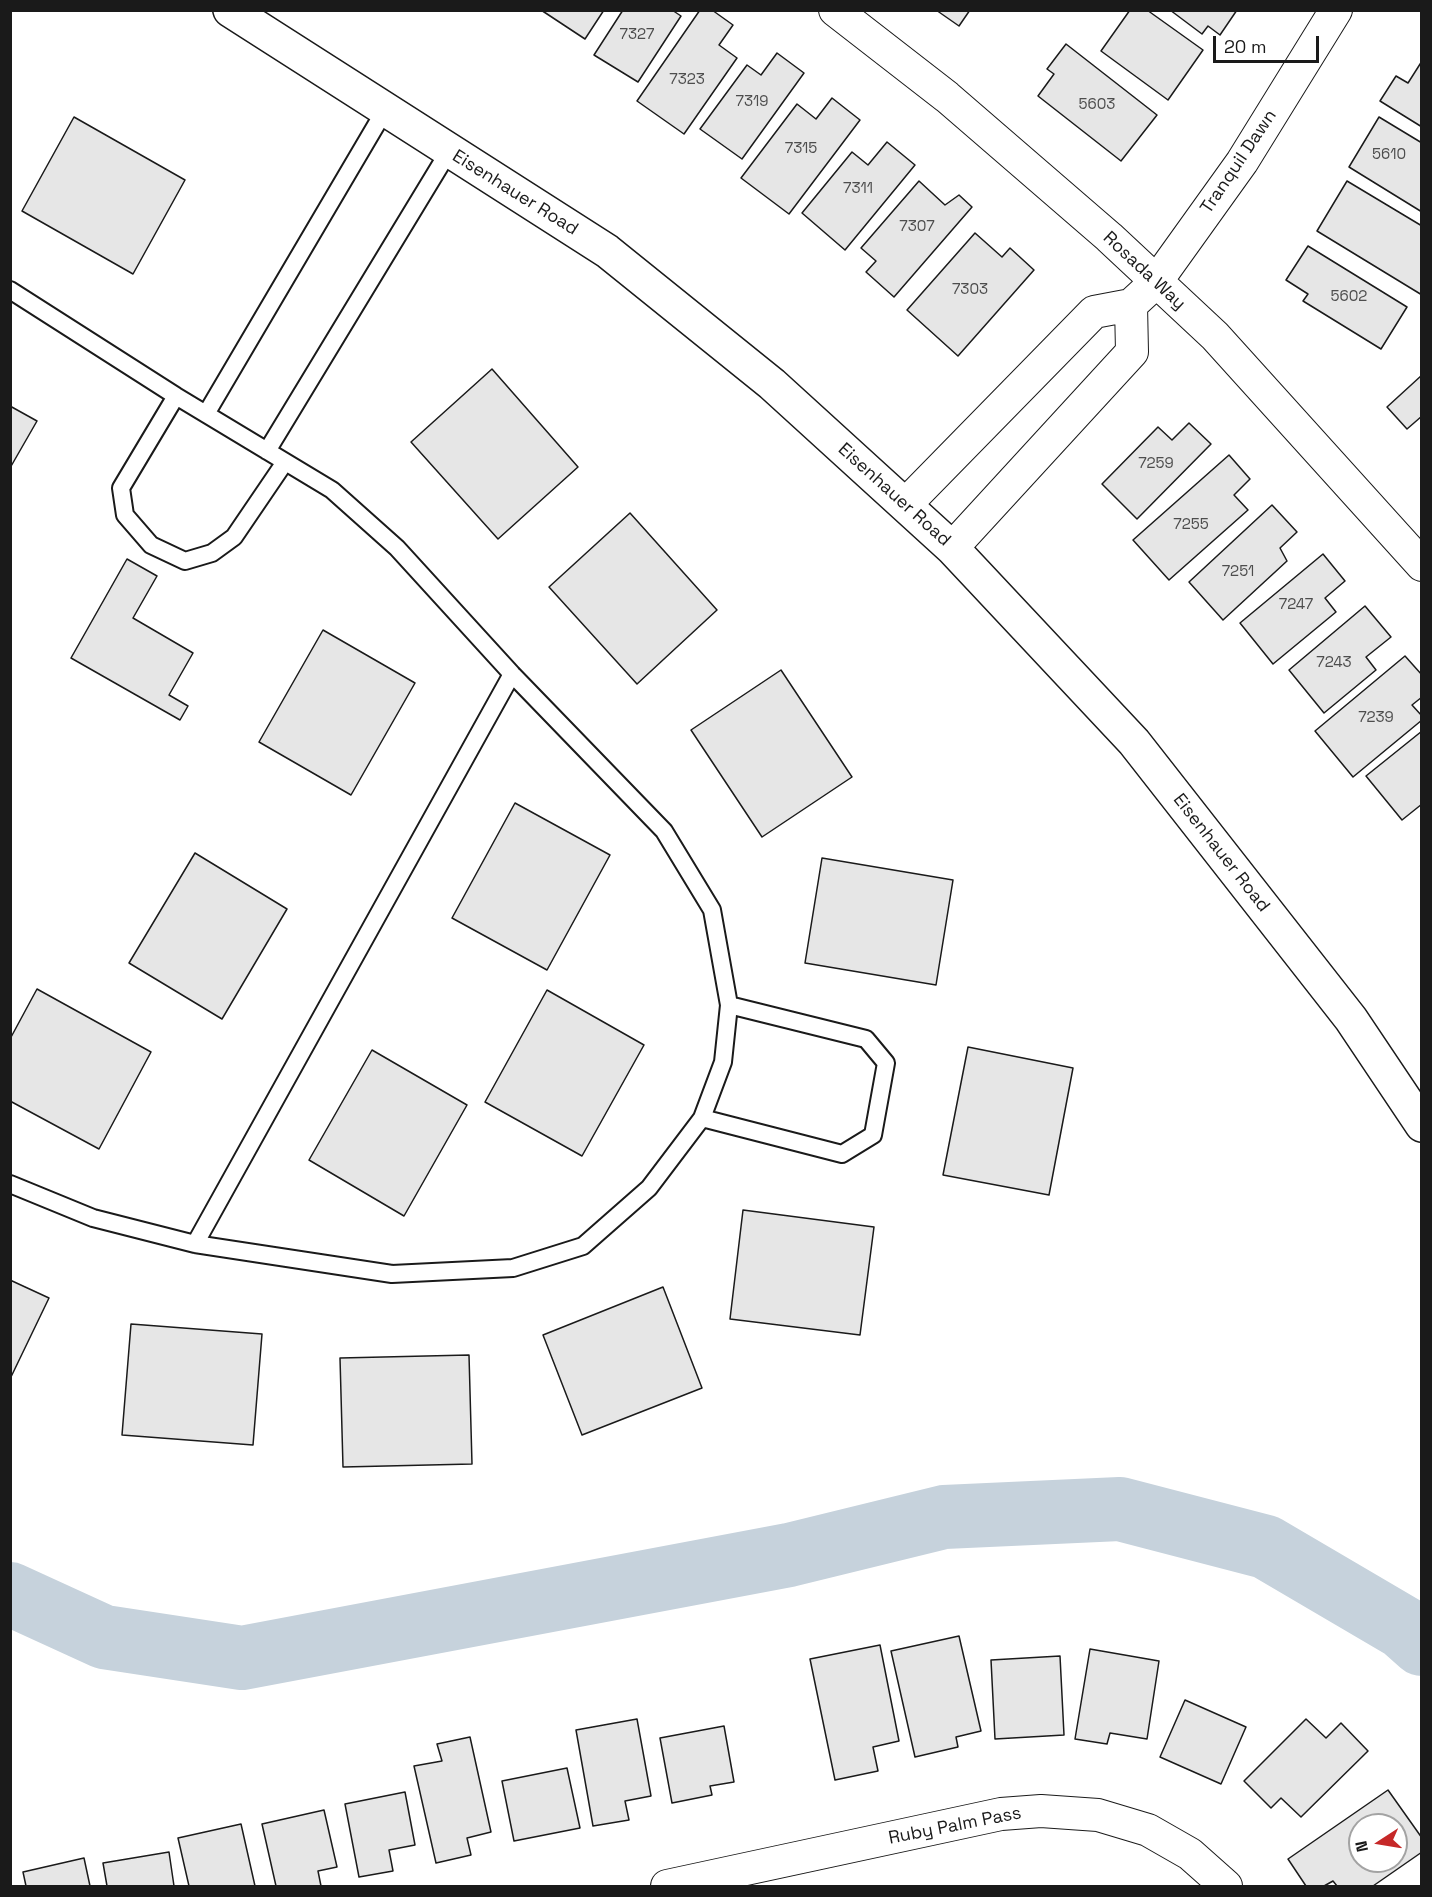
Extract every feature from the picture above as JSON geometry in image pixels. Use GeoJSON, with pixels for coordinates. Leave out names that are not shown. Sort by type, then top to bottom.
{"type":"FeatureCollection","features":[{"type":"Feature","properties":{"kind":"main road","name":"Eisenhauer Road"},"geometry":{"type":"LineString","coordinates":[[230,10],[607,251],[772,384],[952,548],[1134,742],[1351,1019],[1422,1125]]}},
{"type":"Feature","properties":{"kind":"street","name":"Rosada Way"},"geometry":{"type":"LineString","coordinates":[[835,10],[946,97],[1109,237],[1215,336],[1422,565]]}},
{"type":"Feature","properties":{"kind":"street","name":"Tranquil Dawn"},"geometry":{"type":"LineString","coordinates":[[1131,305],[1156,282],[1242,162],[1336,10]]}},
{"type":"Feature","properties":{"kind":"street"},"geometry":{"type":"LineString","coordinates":[[905,505],[1094,312],[1131,305],[1132,352],[952,548]]}},
{"type":"Feature","properties":{"kind":"street","name":"Ruby Palm Pass"},"geometry":{"type":"LineString","coordinates":[[667,1887],[1001,1814],[1041,1811],[1098,1815],[1148,1830],[1190,1854],[1226,1887]]}},
{"type":"Feature","properties":{"kind":"lane"},"geometry":{"type":"LineString","coordinates":[[206,414],[386,110]]}},
{"type":"Feature","properties":{"kind":"lane"},"geometry":{"type":"LineString","coordinates":[[267,451],[449,151]]}},
{"type":"Feature","properties":{"kind":"lane"},"geometry":{"type":"LineString","coordinates":[[10,290],[176,396],[332,490],[397,548],[512,674],[664,831],[712,910],[729,1005],[723,1062],[702,1118],[649,1188],[583,1246],[513,1268],[392,1274],[195,1244],[93,1218],[10,1184]]}},
{"type":"Feature","properties":{"kind":"lane"},"geometry":{"type":"LineString","coordinates":[[176,396],[121,488],[125,515],[151,545],[185,561],[212,554],[234,537],[285,462]]}},
{"type":"Feature","properties":{"kind":"lane"},"geometry":{"type":"LineString","coordinates":[[195,1244],[512,674]]}},
{"type":"Feature","properties":{"kind":"lane"},"geometry":{"type":"LineString","coordinates":[[702,1118],[842,1154],[873,1135],[886,1063],[866,1039],[729,1005]]}},
{"type":"Feature","properties":{"kind":"building"},"geometry":{"type":"Polygon","coordinates":[[[541,10],[604,10],[585,39],[541,10]]]}},
{"type":"Feature","properties":{"kind":"building"},"geometry":{"type":"Polygon","coordinates":[[[623,10],[672,10],[681,16],[638,82],[594,55],[623,10]]]}},
{"type":"Feature","properties":{"kind":"building"},"geometry":{"type":"Polygon","coordinates":[[[700,10],[712,10],[733,25],[719,45],[737,58],[684,134],[637,101],[700,10]]]}},
{"type":"Feature","properties":{"kind":"building"},"geometry":{"type":"Polygon","coordinates":[[[936,10],[970,10],[959,26],[936,10]]]}},
{"type":"Feature","properties":{"kind":"building"},"geometry":{"type":"Polygon","coordinates":[[[1130,10],[1147,10],[1203,50],[1168,100],[1101,51],[1130,10]]]}},
{"type":"Feature","properties":{"kind":"building"},"geometry":{"type":"Polygon","coordinates":[[[1170,10],[1237,10],[1220,35],[1208,26],[1202,34],[1170,10]]]}},
{"type":"Feature","properties":{"kind":"building"},"geometry":{"type":"Polygon","coordinates":[[[1066,44],[1157,115],[1121,161],[1038,96],[1054,74],[1047,69],[1066,44]]]}},
{"type":"Feature","properties":{"kind":"building"},"geometry":{"type":"Polygon","coordinates":[[[777,53],[804,73],[742,159],[700,129],[747,65],[761,75],[777,53]]]}},
{"type":"Feature","properties":{"kind":"building"},"geometry":{"type":"Polygon","coordinates":[[[1422,61],[1422,127],[1380,101],[1396,76],[1408,83],[1422,61]]]}},
{"type":"Feature","properties":{"kind":"building"},"geometry":{"type":"Polygon","coordinates":[[[832,98],[860,120],[789,214],[741,178],[797,104],[816,119],[832,98]]]}},
{"type":"Feature","properties":{"kind":"building"},"geometry":{"type":"Polygon","coordinates":[[[74,117],[185,180],[133,274],[22,211],[74,117]]]}},
{"type":"Feature","properties":{"kind":"building"},"geometry":{"type":"Polygon","coordinates":[[[1379,117],[1422,143],[1422,212],[1349,167],[1379,117]]]}},
{"type":"Feature","properties":{"kind":"building"},"geometry":{"type":"Polygon","coordinates":[[[887,142],[915,165],[845,250],[802,213],[852,152],[868,165],[887,142]]]}},
{"type":"Feature","properties":{"kind":"building"},"geometry":{"type":"Polygon","coordinates":[[[919,181],[945,205],[959,195],[972,207],[894,297],[866,272],[876,261],[861,248],[919,181]]]}},
{"type":"Feature","properties":{"kind":"building"},"geometry":{"type":"Polygon","coordinates":[[[1347,181],[1422,226],[1422,295],[1317,231],[1347,181]]]}},
{"type":"Feature","properties":{"kind":"building"},"geometry":{"type":"Polygon","coordinates":[[[975,233],[1002,257],[1010,248],[1034,270],[958,356],[907,310],[975,233]]]}},
{"type":"Feature","properties":{"kind":"building"},"geometry":{"type":"Polygon","coordinates":[[[1308,246],[1407,307],[1381,349],[1303,301],[1308,294],[1286,280],[1308,246]]]}},
{"type":"Feature","properties":{"kind":"building"},"geometry":{"type":"Polygon","coordinates":[[[492,369],[578,467],[498,539],[411,442],[492,369]]]}},
{"type":"Feature","properties":{"kind":"building"},"geometry":{"type":"Polygon","coordinates":[[[1422,375],[1422,416],[1407,429],[1387,407],[1422,375]]]}},
{"type":"Feature","properties":{"kind":"building"},"geometry":{"type":"Polygon","coordinates":[[[10,406],[37,421],[10,468],[10,406]]]}},
{"type":"Feature","properties":{"kind":"building"},"geometry":{"type":"Polygon","coordinates":[[[1189,423],[1211,444],[1137,519],[1102,484],[1158,427],[1172,440],[1189,423]]]}},
{"type":"Feature","properties":{"kind":"building"},"geometry":{"type":"Polygon","coordinates":[[[1229,455],[1250,479],[1234,495],[1248,510],[1169,580],[1133,540],[1229,455]]]}},
{"type":"Feature","properties":{"kind":"building"},"geometry":{"type":"Polygon","coordinates":[[[1272,505],[1297,532],[1280,548],[1287,561],[1223,620],[1189,582],[1272,505]]]}},
{"type":"Feature","properties":{"kind":"building"},"geometry":{"type":"Polygon","coordinates":[[[630,513],[717,610],[637,684],[549,587],[630,513]]]}},
{"type":"Feature","properties":{"kind":"building"},"geometry":{"type":"Polygon","coordinates":[[[1323,554],[1345,581],[1325,598],[1336,612],[1273,664],[1240,623],[1323,554]]]}},
{"type":"Feature","properties":{"kind":"building"},"geometry":{"type":"Polygon","coordinates":[[[127,559],[157,576],[133,618],[193,653],[169,695],[188,706],[180,720],[71,658],[127,559]]]}},
{"type":"Feature","properties":{"kind":"building"},"geometry":{"type":"Polygon","coordinates":[[[1365,606],[1391,637],[1366,657],[1376,670],[1324,713],[1289,670],[1365,606]]]}},
{"type":"Feature","properties":{"kind":"building"},"geometry":{"type":"Polygon","coordinates":[[[323,630],[415,683],[351,795],[259,742],[323,630]]]}},
{"type":"Feature","properties":{"kind":"building"},"geometry":{"type":"Polygon","coordinates":[[[1405,656],[1422,675],[1422,697],[1412,705],[1422,716],[1422,720],[1353,777],[1315,731],[1405,656]]]}},
{"type":"Feature","properties":{"kind":"building"},"geometry":{"type":"Polygon","coordinates":[[[781,670],[852,777],[762,837],[691,730],[781,670]]]}},
{"type":"Feature","properties":{"kind":"building"},"geometry":{"type":"Polygon","coordinates":[[[1422,731],[1422,804],[1402,820],[1366,776],[1422,731]]]}},
{"type":"Feature","properties":{"kind":"building"},"geometry":{"type":"Polygon","coordinates":[[[515,803],[610,855],[547,970],[452,918],[515,803]]]}},
{"type":"Feature","properties":{"kind":"building"},"geometry":{"type":"Polygon","coordinates":[[[195,853],[287,909],[222,1019],[129,963],[195,853]]]}},
{"type":"Feature","properties":{"kind":"building"},"geometry":{"type":"Polygon","coordinates":[[[822,858],[953,880],[936,985],[805,963],[822,858]]]}},
{"type":"Feature","properties":{"kind":"building"},"geometry":{"type":"Polygon","coordinates":[[[37,989],[151,1052],[99,1149],[10,1101],[10,1039],[37,989]]]}},
{"type":"Feature","properties":{"kind":"building"},"geometry":{"type":"Polygon","coordinates":[[[547,990],[644,1045],[582,1156],[485,1102],[547,990]]]}},
{"type":"Feature","properties":{"kind":"building"},"geometry":{"type":"Polygon","coordinates":[[[968,1047],[1073,1068],[1049,1195],[943,1175],[968,1047]]]}},
{"type":"Feature","properties":{"kind":"building"},"geometry":{"type":"Polygon","coordinates":[[[372,1050],[467,1105],[404,1216],[309,1160],[372,1050]]]}},
{"type":"Feature","properties":{"kind":"building"},"geometry":{"type":"Polygon","coordinates":[[[743,1210],[874,1227],[860,1335],[730,1319],[743,1210]]]}},
{"type":"Feature","properties":{"kind":"building"},"geometry":{"type":"Polygon","coordinates":[[[10,1280],[49,1298],[10,1379],[10,1280]]]}},
{"type":"Feature","properties":{"kind":"building"},"geometry":{"type":"Polygon","coordinates":[[[663,1287],[702,1388],[582,1435],[543,1335],[663,1287]]]}},
{"type":"Feature","properties":{"kind":"building"},"geometry":{"type":"Polygon","coordinates":[[[131,1324],[262,1334],[253,1445],[122,1435],[131,1324]]]}},
{"type":"Feature","properties":{"kind":"building"},"geometry":{"type":"Polygon","coordinates":[[[469,1355],[472,1464],[343,1467],[340,1358],[469,1355]]]}},
{"type":"Feature","properties":{"kind":"building"},"geometry":{"type":"Polygon","coordinates":[[[959,1636],[981,1731],[956,1737],[958,1747],[915,1757],[891,1651],[959,1636]]]}},
{"type":"Feature","properties":{"kind":"building"},"geometry":{"type":"Polygon","coordinates":[[[880,1645],[899,1741],[873,1747],[878,1771],[835,1780],[810,1659],[880,1645]]]}},
{"type":"Feature","properties":{"kind":"building"},"geometry":{"type":"Polygon","coordinates":[[[1090,1649],[1159,1661],[1147,1739],[1110,1733],[1107,1744],[1075,1739],[1090,1649]]]}},
{"type":"Feature","properties":{"kind":"building"},"geometry":{"type":"Polygon","coordinates":[[[1060,1656],[1064,1735],[995,1739],[991,1660],[1060,1656]]]}},
{"type":"Feature","properties":{"kind":"building"},"geometry":{"type":"Polygon","coordinates":[[[1185,1700],[1246,1727],[1221,1784],[1160,1757],[1185,1700]]]}},
{"type":"Feature","properties":{"kind":"building"},"geometry":{"type":"Polygon","coordinates":[[[637,1719],[651,1796],[625,1801],[629,1820],[593,1826],[576,1730],[637,1719]]]}},
{"type":"Feature","properties":{"kind":"building"},"geometry":{"type":"Polygon","coordinates":[[[1306,1719],[1326,1738],[1341,1723],[1368,1751],[1301,1817],[1281,1798],[1271,1808],[1244,1781],[1306,1719]]]}},
{"type":"Feature","properties":{"kind":"building"},"geometry":{"type":"Polygon","coordinates":[[[724,1726],[734,1782],[710,1786],[712,1795],[672,1803],[660,1738],[724,1726]]]}},
{"type":"Feature","properties":{"kind":"building"},"geometry":{"type":"Polygon","coordinates":[[[470,1737],[491,1832],[467,1838],[471,1855],[436,1863],[414,1766],[442,1761],[437,1744],[470,1737]]]}},
{"type":"Feature","properties":{"kind":"building"},"geometry":{"type":"Polygon","coordinates":[[[567,1768],[580,1828],[514,1841],[502,1781],[567,1768]]]}},
{"type":"Feature","properties":{"kind":"building"},"geometry":{"type":"Polygon","coordinates":[[[1388,1790],[1404,1813],[1355,1813],[1388,1790]]]}},
{"type":"Feature","properties":{"kind":"building"},"geometry":{"type":"Polygon","coordinates":[[[405,1792],[415,1845],[389,1850],[393,1871],[359,1877],[345,1804],[405,1792]]]}},
{"type":"Feature","properties":{"kind":"building"},"geometry":{"type":"Polygon","coordinates":[[[324,1810],[337,1867],[318,1871],[321,1886],[276,1886],[262,1824],[324,1810]]]}},
{"type":"Feature","properties":{"kind":"building"},"geometry":{"type":"Polygon","coordinates":[[[1348,1818],[1348,1873],[1392,1873],[1373,1886],[1337,1886],[1333,1881],[1324,1886],[1306,1886],[1288,1859],[1348,1818]]]}},
{"type":"Feature","properties":{"kind":"building"},"geometry":{"type":"Polygon","coordinates":[[[1408,1818],[1422,1838],[1422,1852],[1408,1862],[1408,1818]]]}},
{"type":"Feature","properties":{"kind":"building"},"geometry":{"type":"Polygon","coordinates":[[[241,1824],[255,1886],[189,1886],[178,1838],[241,1824]]]}},
{"type":"Feature","properties":{"kind":"building"},"geometry":{"type":"Polygon","coordinates":[[[169,1852],[174,1886],[107,1886],[103,1863],[169,1852]]]}},
{"type":"Feature","properties":{"kind":"building"},"geometry":{"type":"Polygon","coordinates":[[[84,1858],[90,1886],[26,1886],[23,1872],[84,1858]]]}},
{"type":"Feature","properties":{"kind":"waterway"},"geometry":{"type":"LineString","coordinates":[[10,1594],[104,1637],[242,1658],[789,1555],[944,1517],[1120,1509],[1266,1547],[1404,1628],[1422,1644]]}}]}
